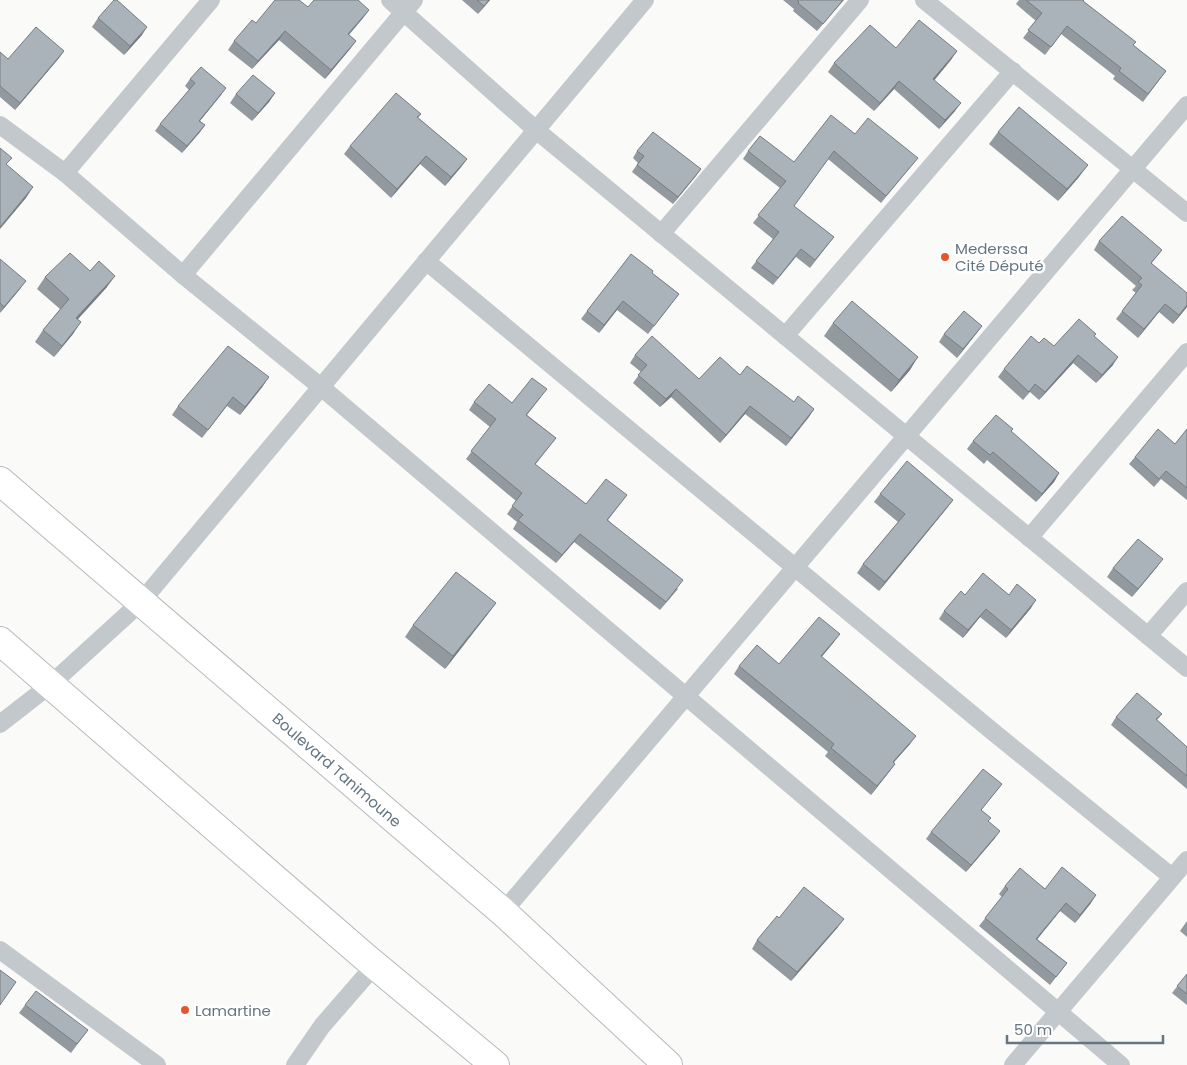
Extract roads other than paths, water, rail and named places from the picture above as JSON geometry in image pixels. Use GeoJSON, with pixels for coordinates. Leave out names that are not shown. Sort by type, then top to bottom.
{"type":"FeatureCollection","features":[{"type":"Feature","properties":{"kind":"main road","name":"Boulevard Tanimoune"},"geometry":{"type":"LineString","coordinates":[[0,481],[503,912],[668,1065]]}},
{"type":"Feature","properties":{"kind":"main road"},"geometry":{"type":"LineString","coordinates":[[0,641],[375,965],[494,1065]]}},
{"type":"Feature","properties":{"kind":"street"},"geometry":{"type":"LineString","coordinates":[[65,173],[210,0]]}},
{"type":"Feature","properties":{"kind":"street"},"geometry":{"type":"LineString","coordinates":[[390,0],[409,6],[536,130],[1187,668]]}},
{"type":"Feature","properties":{"kind":"street"},"geometry":{"type":"LineString","coordinates":[[0,724],[50,685],[140,602],[645,0]]}},
{"type":"Feature","properties":{"kind":"street"},"geometry":{"type":"LineString","coordinates":[[661,234],[860,0]]}},
{"type":"Feature","properties":{"kind":"street"},"geometry":{"type":"LineString","coordinates":[[924,0],[1134,168],[1187,213]]}},
{"type":"Feature","properties":{"kind":"street"},"geometry":{"type":"LineString","coordinates":[[183,275],[409,6]]}},
{"type":"Feature","properties":{"kind":"street"},"geometry":{"type":"LineString","coordinates":[[785,336],[1013,71]]}},
{"type":"Feature","properties":{"kind":"street"},"geometry":{"type":"LineString","coordinates":[[503,912],[1187,105]]}},
{"type":"Feature","properties":{"kind":"street"},"geometry":{"type":"LineString","coordinates":[[0,124],[65,173],[183,275],[321,387],[1121,1065]]}},
{"type":"Feature","properties":{"kind":"street"},"geometry":{"type":"LineString","coordinates":[[426,262],[1172,877]]}},
{"type":"Feature","properties":{"kind":"street"},"geometry":{"type":"LineString","coordinates":[[1029,538],[1187,352]]}},
{"type":"Feature","properties":{"kind":"street"},"geometry":{"type":"LineString","coordinates":[[1148,636],[1187,590]]}},
{"type":"Feature","properties":{"kind":"street"},"geometry":{"type":"LineString","coordinates":[[1013,1065],[1187,860]]}},
{"type":"Feature","properties":{"kind":"street"},"geometry":{"type":"LineString","coordinates":[[0,950],[156,1065]]}},
{"type":"Feature","properties":{"kind":"street"},"geometry":{"type":"LineString","coordinates":[[294,1065],[322,1026],[375,965]]}},
{"type":"Feature","properties":{"kind":"place","name":"Mederssa Cité Député"},"geometry":{"type":"Point","coordinates":[945,257]}},
{"type":"Feature","properties":{"kind":"place","name":"Lamartine"},"geometry":{"type":"Point","coordinates":[185,1010]}}]}
